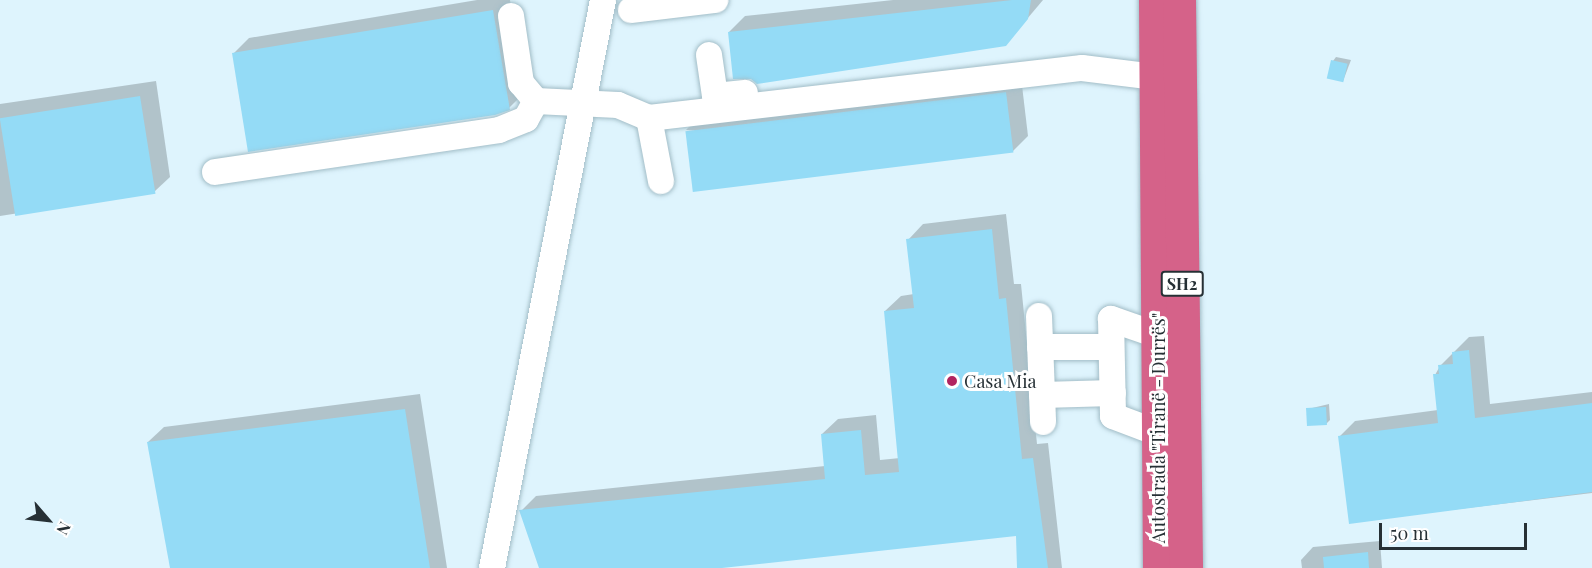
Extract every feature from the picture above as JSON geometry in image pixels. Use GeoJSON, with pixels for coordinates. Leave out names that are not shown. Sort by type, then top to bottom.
{"type":"FeatureCollection","features":[{"type":"Feature","properties":{"kind":"highway","name":"Autostrada \"Tiranë - Durrës\""},"geometry":{"type":"LineString","coordinates":[[1155,0],[1159,568]]}},
{"type":"Feature","properties":{"kind":"highway","name":"Autostrada \"Tiranë - Durrës\""},"geometry":{"type":"LineString","coordinates":[[1179,0],[1186,568]]}},
{"type":"Feature","properties":{"kind":"street"},"geometry":{"type":"LineString","coordinates":[[492,568],[603,0]]}},
{"type":"Feature","properties":{"kind":"street"},"geometry":{"type":"LineString","coordinates":[[631,10],[715,0]]}},
{"type":"Feature","properties":{"kind":"street"},"geometry":{"type":"LineString","coordinates":[[511,16],[521,83],[536,101],[618,105],[649,118],[1082,68],[1154,70]]}},
{"type":"Feature","properties":{"kind":"street"},"geometry":{"type":"LineString","coordinates":[[709,55],[715,96],[1082,56],[1154,70]]}},
{"type":"Feature","properties":{"kind":"street"},"geometry":{"type":"LineString","coordinates":[[215,172],[499,130],[526,119],[536,101]]}},
{"type":"Feature","properties":{"kind":"street"},"geometry":{"type":"LineString","coordinates":[[649,118],[661,181]]}},
{"type":"Feature","properties":{"kind":"street"},"geometry":{"type":"LineString","coordinates":[[1039,316],[1043,422]]}},
{"type":"Feature","properties":{"kind":"street"},"geometry":{"type":"LineString","coordinates":[[1157,335],[1111,319],[1113,416],[1158,433]]}},
{"type":"Feature","properties":{"kind":"street"},"geometry":{"type":"LineString","coordinates":[[1040,347],[1112,347]]}},
{"type":"Feature","properties":{"kind":"street"},"geometry":{"type":"LineString","coordinates":[[1042,395],[1113,393]]}},
{"type":"Feature","properties":{"kind":"building"},"geometry":{"type":"Polygon","coordinates":[[[1012,0],[1031,0],[1028,19],[1006,46],[757,84],[751,79],[733,79],[728,32],[1012,0]]]}},
{"type":"Feature","properties":{"kind":"building"},"geometry":{"type":"Polygon","coordinates":[[[493,10],[510,110],[495,115],[248,152],[232,53],[493,10]]]}},
{"type":"Feature","properties":{"kind":"building"},"geometry":{"type":"Polygon","coordinates":[[[1331,60],[1348,64],[1343,82],[1327,79],[1331,60]]]}},
{"type":"Feature","properties":{"kind":"building"},"geometry":{"type":"Polygon","coordinates":[[[1006,92],[1013,153],[693,192],[685,131],[1006,92]]]}},
{"type":"Feature","properties":{"kind":"building"},"geometry":{"type":"Polygon","coordinates":[[[140,96],[155,194],[15,216],[0,118],[140,96]]]}},
{"type":"Feature","properties":{"kind":"building"},"geometry":{"type":"Polygon","coordinates":[[[992,229],[999,299],[1006,298],[1022,459],[1033,458],[1048,568],[1017,568],[1016,536],[722,568],[539,568],[519,510],[825,479],[821,434],[861,430],[865,475],[899,472],[884,311],[914,308],[906,239],[992,229]]]}},
{"type":"Feature","properties":{"kind":"building"},"geometry":{"type":"Polygon","coordinates":[[[1469,350],[1475,418],[1592,403],[1592,492],[1349,524],[1338,436],[1438,423],[1433,374],[1439,374],[1438,365],[1453,364],[1452,352],[1469,350]]]}},
{"type":"Feature","properties":{"kind":"building"},"geometry":{"type":"Polygon","coordinates":[[[1326,407],[1327,425],[1307,426],[1306,408],[1326,407]]]}},
{"type":"Feature","properties":{"kind":"building"},"geometry":{"type":"Polygon","coordinates":[[[405,409],[430,568],[170,568],[147,442],[405,409]]]}},
{"type":"Feature","properties":{"kind":"building"},"geometry":{"type":"Polygon","coordinates":[[[1368,552],[1369,568],[1324,568],[1323,557],[1368,552]]]}},
{"type":"Feature","properties":{"kind":"place","name":"Casa Mia"},"geometry":{"type":"Point","coordinates":[952,381]}}]}
